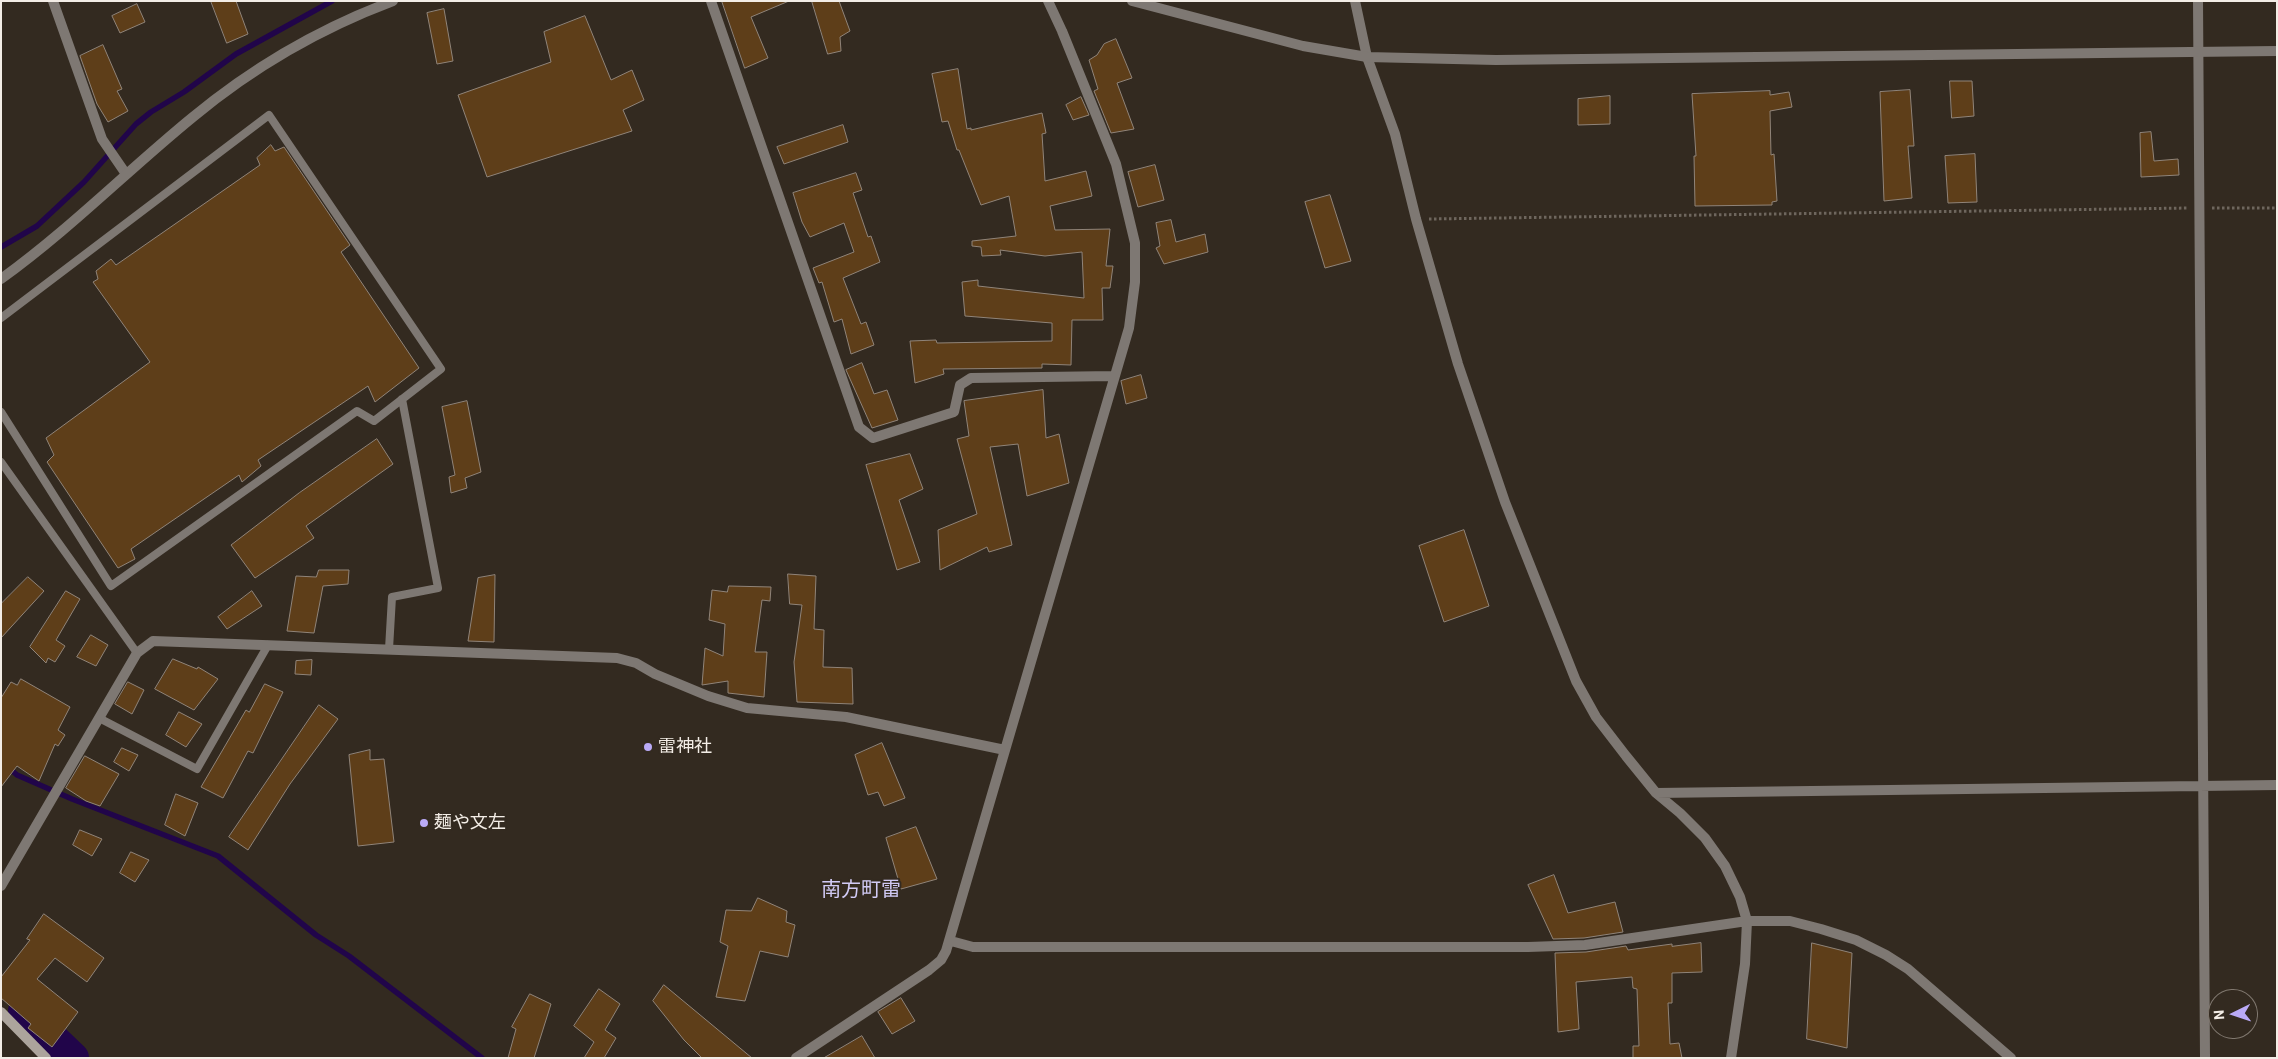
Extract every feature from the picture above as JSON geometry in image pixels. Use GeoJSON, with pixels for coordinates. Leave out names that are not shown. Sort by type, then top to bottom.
{"type":"FeatureCollection","features":[{"type":"Feature","properties":{"kind":"main road"},"geometry":{"type":"LineString","coordinates":[[1,1012],[46,1058]]}},
{"type":"Feature","properties":{"kind":"street"},"geometry":{"type":"LineString","coordinates":[[53,1],[102,140],[126,174]]}},
{"type":"Feature","properties":{"kind":"street"},"geometry":{"type":"LineString","coordinates":[[1,279],[39,252],[194,116],[251,73],[330,28],[393,1]]}},
{"type":"Feature","properties":{"kind":"street"},"geometry":{"type":"LineString","coordinates":[[711,1],[859,427],[873,438],[954,412],[960,385],[971,378],[1114,376]]}},
{"type":"Feature","properties":{"kind":"street"},"geometry":{"type":"LineString","coordinates":[[796,1058],[929,970],[941,960],[951,941],[1129,328],[1135,282],[1135,242],[1116,164],[1048,1]]}},
{"type":"Feature","properties":{"kind":"street"},"geometry":{"type":"LineString","coordinates":[[1132,1],[1303,46],[1367,58],[1496,60],[2277,51]]}},
{"type":"Feature","properties":{"kind":"street"},"geometry":{"type":"LineString","coordinates":[[1355,1],[1367,58],[1395,134],[1416,219],[1458,364],[1499,484],[1576,681],[1596,717],[1656,792],[1705,838],[1725,866],[1740,897],[1747,921],[1745,964],[1731,1058]]}},
{"type":"Feature","properties":{"kind":"street"},"geometry":{"type":"LineString","coordinates":[[2198,1],[2205,785],[2205,1058]]}},
{"type":"Feature","properties":{"kind":"street"},"geometry":{"type":"LineString","coordinates":[[1,886],[137,653],[153,641],[617,658],[636,663],[655,674],[708,696],[746,708],[846,717],[1005,750]]}},
{"type":"Feature","properties":{"kind":"street"},"geometry":{"type":"LineString","coordinates":[[1656,792],[2277,785]]}},
{"type":"Feature","properties":{"kind":"street"},"geometry":{"type":"LineString","coordinates":[[951,941],[973,947],[1528,947],[1585,945],[1747,921],[1790,922],[1856,940],[1886,955],[1908,969],[2011,1058]]}},
{"type":"Feature","properties":{"kind":"lane"},"geometry":{"type":"LineString","coordinates":[[1,318],[269,115],[441,369],[374,421],[357,411],[112,586],[1,412]]}},
{"type":"Feature","properties":{"kind":"lane"},"geometry":{"type":"LineString","coordinates":[[389,649],[392,597],[438,588],[402,398]]}},
{"type":"Feature","properties":{"kind":"lane"},"geometry":{"type":"LineString","coordinates":[[1,462],[137,653]]}},
{"type":"Feature","properties":{"kind":"lane"},"geometry":{"type":"LineString","coordinates":[[99,718],[197,769],[268,645]]}},
{"type":"Feature","properties":{"kind":"path"},"geometry":{"type":"LineString","coordinates":[[1416,219],[2277,208]]}},
{"type":"Feature","properties":{"kind":"building"},"geometry":{"type":"Polygon","coordinates":[[[211,1],[236,1],[248,34],[227,43],[211,1]]]}},
{"type":"Feature","properties":{"kind":"building"},"geometry":{"type":"Polygon","coordinates":[[[722,1],[789,1],[751,17],[768,58],[745,68],[722,1]]]}},
{"type":"Feature","properties":{"kind":"building"},"geometry":{"type":"Polygon","coordinates":[[[812,1],[839,1],[850,31],[840,37],[841,51],[828,54],[812,1]]]}},
{"type":"Feature","properties":{"kind":"building"},"geometry":{"type":"Polygon","coordinates":[[[137,4],[145,22],[120,33],[112,16],[137,4]]]}},
{"type":"Feature","properties":{"kind":"building"},"geometry":{"type":"Polygon","coordinates":[[[444,9],[453,61],[437,64],[427,13],[444,9]]]}},
{"type":"Feature","properties":{"kind":"building"},"geometry":{"type":"Polygon","coordinates":[[[585,16],[611,80],[632,70],[644,100],[623,110],[632,131],[487,177],[458,95],[551,62],[544,32],[585,16]]]}},
{"type":"Feature","properties":{"kind":"building"},"geometry":{"type":"Polygon","coordinates":[[[1116,39],[1132,78],[1117,83],[1134,129],[1111,133],[1094,91],[1098,89],[1089,60],[1097,55],[1104,44],[1116,39]]]}},
{"type":"Feature","properties":{"kind":"building"},"geometry":{"type":"Polygon","coordinates":[[[103,45],[122,89],[117,91],[128,111],[108,122],[97,104],[80,56],[103,45]]]}},
{"type":"Feature","properties":{"kind":"building"},"geometry":{"type":"Polygon","coordinates":[[[958,69],[967,129],[971,128],[971,130],[1042,113],[1046,133],[1042,134],[1045,181],[1086,171],[1092,196],[1050,206],[1055,230],[1110,229],[1106,266],[1113,266],[1110,288],[1102,288],[1103,320],[1072,320],[1071,365],[1042,364],[1042,368],[943,369],[944,374],[915,383],[910,341],[936,340],[937,343],[1052,341],[1052,323],[965,316],[962,282],[978,280],[978,286],[1084,298],[1082,252],[1045,256],[1000,250],[1001,255],[982,256],[981,247],[972,246],[972,241],[1016,236],[1009,196],[981,205],[959,150],[957,150],[948,121],[942,122],[932,74],[958,69]]]}},
{"type":"Feature","properties":{"kind":"building"},"geometry":{"type":"Polygon","coordinates":[[[1950,81],[1972,81],[1974,116],[1952,118],[1950,81]]]}},
{"type":"Feature","properties":{"kind":"building"},"geometry":{"type":"Polygon","coordinates":[[[1910,90],[1914,146],[1908,146],[1912,198],[1884,201],[1880,92],[1910,90]]]}},
{"type":"Feature","properties":{"kind":"building"},"geometry":{"type":"Polygon","coordinates":[[[1770,91],[1770,95],[1789,92],[1792,107],[1770,111],[1771,155],[1774,154],[1777,201],[1772,202],[1772,205],[1695,206],[1694,156],[1696,156],[1692,94],[1770,91]]]}},
{"type":"Feature","properties":{"kind":"building"},"geometry":{"type":"Polygon","coordinates":[[[1610,96],[1610,124],[1578,125],[1578,99],[1610,96]]]}},
{"type":"Feature","properties":{"kind":"building"},"geometry":{"type":"Polygon","coordinates":[[[1081,97],[1089,115],[1073,120],[1066,105],[1081,97]]]}},
{"type":"Feature","properties":{"kind":"building"},"geometry":{"type":"Polygon","coordinates":[[[843,125],[848,142],[784,164],[777,147],[843,125]]]}},
{"type":"Feature","properties":{"kind":"building"},"geometry":{"type":"Polygon","coordinates":[[[2151,132],[2154,161],[2178,159],[2179,175],[2141,177],[2140,133],[2151,132]]]}},
{"type":"Feature","properties":{"kind":"building"},"geometry":{"type":"Polygon","coordinates":[[[271,145],[275,151],[284,147],[350,245],[341,252],[419,368],[375,402],[368,386],[258,460],[261,466],[242,482],[239,475],[131,549],[135,559],[118,568],[47,462],[54,455],[46,438],[150,362],[93,282],[98,279],[96,271],[111,259],[116,265],[260,165],[257,158],[271,145]]]}},
{"type":"Feature","properties":{"kind":"building"},"geometry":{"type":"Polygon","coordinates":[[[1975,154],[1977,202],[1948,203],[1945,156],[1975,154]]]}},
{"type":"Feature","properties":{"kind":"building"},"geometry":{"type":"Polygon","coordinates":[[[1155,165],[1164,200],[1138,207],[1128,172],[1155,165]]]}},
{"type":"Feature","properties":{"kind":"building"},"geometry":{"type":"Polygon","coordinates":[[[856,173],[862,190],[853,193],[868,237],[871,236],[880,262],[843,278],[861,324],[866,322],[874,345],[851,354],[842,319],[834,322],[822,282],[819,283],[813,268],[854,252],[844,223],[810,237],[802,222],[793,193],[856,173]]]}},
{"type":"Feature","properties":{"kind":"building"},"geometry":{"type":"Polygon","coordinates":[[[1330,195],[1351,261],[1325,268],[1305,202],[1330,195]]]}},
{"type":"Feature","properties":{"kind":"building"},"geometry":{"type":"Polygon","coordinates":[[[1171,220],[1176,242],[1205,234],[1208,252],[1164,264],[1156,248],[1160,246],[1156,223],[1171,220]]]}},
{"type":"Feature","properties":{"kind":"building"},"geometry":{"type":"Polygon","coordinates":[[[862,363],[874,394],[887,390],[898,420],[872,428],[846,370],[862,363]]]}},
{"type":"Feature","properties":{"kind":"building"},"geometry":{"type":"Polygon","coordinates":[[[1141,375],[1147,398],[1126,404],[1121,381],[1141,375]]]}},
{"type":"Feature","properties":{"kind":"building"},"geometry":{"type":"Polygon","coordinates":[[[1043,390],[1046,438],[1059,434],[1069,483],[1027,496],[1018,444],[990,447],[1012,545],[989,552],[987,547],[940,570],[938,530],[977,514],[957,439],[969,436],[964,401],[1043,390]]]}},
{"type":"Feature","properties":{"kind":"building"},"geometry":{"type":"Polygon","coordinates":[[[467,401],[481,472],[465,478],[467,488],[451,493],[449,477],[455,475],[442,407],[467,401]]]}},
{"type":"Feature","properties":{"kind":"building"},"geometry":{"type":"Polygon","coordinates":[[[377,439],[393,464],[306,526],[314,538],[255,578],[231,545],[299,493],[377,439]]]}},
{"type":"Feature","properties":{"kind":"building"},"geometry":{"type":"Polygon","coordinates":[[[910,454],[923,489],[899,500],[920,562],[897,570],[866,465],[910,454]]]}},
{"type":"Feature","properties":{"kind":"building"},"geometry":{"type":"Polygon","coordinates":[[[1464,530],[1489,606],[1444,622],[1419,546],[1464,530]]]}},
{"type":"Feature","properties":{"kind":"building"},"geometry":{"type":"Polygon","coordinates":[[[319,570],[349,570],[348,584],[323,586],[314,633],[287,631],[296,576],[316,577],[319,570]]]}},
{"type":"Feature","properties":{"kind":"building"},"geometry":{"type":"Polygon","coordinates":[[[788,574],[816,576],[814,629],[824,630],[823,667],[852,668],[853,704],[797,702],[794,662],[802,605],[790,604],[788,574]]]}},
{"type":"Feature","properties":{"kind":"building"},"geometry":{"type":"Polygon","coordinates":[[[495,575],[494,642],[468,641],[478,578],[495,575]]]}},
{"type":"Feature","properties":{"kind":"building"},"geometry":{"type":"Polygon","coordinates":[[[28,577],[44,591],[1,638],[1,604],[28,577]]]}},
{"type":"Feature","properties":{"kind":"building"},"geometry":{"type":"Polygon","coordinates":[[[729,586],[771,587],[770,601],[762,600],[755,652],[767,652],[764,697],[728,693],[728,681],[702,685],[705,648],[723,656],[725,624],[709,620],[712,590],[727,592],[729,586]]]}},
{"type":"Feature","properties":{"kind":"building"},"geometry":{"type":"Polygon","coordinates":[[[66,591],[80,599],[56,640],[65,646],[55,662],[48,658],[46,663],[30,647],[66,591]]]}},
{"type":"Feature","properties":{"kind":"building"},"geometry":{"type":"Polygon","coordinates":[[[252,591],[262,606],[227,629],[218,617],[252,591]]]}},
{"type":"Feature","properties":{"kind":"building"},"geometry":{"type":"Polygon","coordinates":[[[91,635],[108,645],[96,666],[77,657],[91,635]]]}},
{"type":"Feature","properties":{"kind":"building"},"geometry":{"type":"Polygon","coordinates":[[[173,659],[197,669],[198,667],[218,679],[194,710],[155,689],[173,659]]]}},
{"type":"Feature","properties":{"kind":"building"},"geometry":{"type":"Polygon","coordinates":[[[312,660],[311,675],[295,674],[296,661],[312,660]]]}},
{"type":"Feature","properties":{"kind":"building"},"geometry":{"type":"Polygon","coordinates":[[[21,679],[70,707],[58,730],[65,735],[58,746],[55,744],[39,781],[17,766],[1,787],[1,698],[11,682],[17,685],[21,679]]]}},
{"type":"Feature","properties":{"kind":"building"},"geometry":{"type":"Polygon","coordinates":[[[128,682],[144,690],[132,714],[115,704],[128,682]]]}},
{"type":"Feature","properties":{"kind":"building"},"geometry":{"type":"Polygon","coordinates":[[[265,684],[283,692],[253,753],[248,751],[223,798],[201,787],[246,710],[249,712],[265,684]]]}},
{"type":"Feature","properties":{"kind":"building"},"geometry":{"type":"Polygon","coordinates":[[[319,705],[338,719],[290,784],[248,850],[229,837],[319,705]]]}},
{"type":"Feature","properties":{"kind":"building"},"geometry":{"type":"Polygon","coordinates":[[[179,712],[202,724],[186,747],[166,735],[179,712]]]}},
{"type":"Feature","properties":{"kind":"building"},"geometry":{"type":"Polygon","coordinates":[[[882,743],[905,798],[884,806],[878,792],[868,795],[855,755],[882,743]]]}},
{"type":"Feature","properties":{"kind":"building"},"geometry":{"type":"Polygon","coordinates":[[[122,748],[138,755],[129,771],[114,762],[122,748]]]}},
{"type":"Feature","properties":{"kind":"building"},"geometry":{"type":"Polygon","coordinates":[[[370,750],[370,760],[384,759],[394,842],[358,846],[349,755],[370,750]]]}},
{"type":"Feature","properties":{"kind":"building"},"geometry":{"type":"Polygon","coordinates":[[[85,756],[119,774],[100,806],[86,801],[66,788],[85,756]]]}},
{"type":"Feature","properties":{"kind":"building"},"geometry":{"type":"Polygon","coordinates":[[[176,794],[198,803],[185,836],[165,825],[176,794]]]}},
{"type":"Feature","properties":{"kind":"building"},"geometry":{"type":"Polygon","coordinates":[[[916,827],[937,879],[901,889],[886,838],[916,827]]]}},
{"type":"Feature","properties":{"kind":"building"},"geometry":{"type":"Polygon","coordinates":[[[80,830],[102,839],[92,856],[73,845],[80,830]]]}},
{"type":"Feature","properties":{"kind":"building"},"geometry":{"type":"Polygon","coordinates":[[[131,852],[149,860],[135,882],[120,873],[131,852]]]}},
{"type":"Feature","properties":{"kind":"building"},"geometry":{"type":"Polygon","coordinates":[[[1554,875],[1568,913],[1615,902],[1623,932],[1584,938],[1553,939],[1528,885],[1554,875]]]}},
{"type":"Feature","properties":{"kind":"building"},"geometry":{"type":"Polygon","coordinates":[[[758,898],[787,911],[786,922],[795,925],[788,957],[760,951],[745,1001],[716,997],[728,946],[720,942],[726,910],[751,911],[758,898]]]}},
{"type":"Feature","properties":{"kind":"building"},"geometry":{"type":"Polygon","coordinates":[[[44,914],[104,958],[87,982],[55,958],[37,979],[78,1012],[52,1047],[28,1028],[31,1024],[1,998],[1,977],[30,940],[27,939],[44,914]]]}},
{"type":"Feature","properties":{"kind":"building"},"geometry":{"type":"Polygon","coordinates":[[[1701,943],[1702,972],[1672,973],[1672,1003],[1668,1003],[1670,1044],[1679,1043],[1682,1058],[1633,1058],[1633,1046],[1639,1046],[1637,989],[1633,988],[1632,977],[1576,982],[1579,1029],[1558,1032],[1555,953],[1586,952],[1626,946],[1628,950],[1672,944],[1672,946],[1701,943]]]}},
{"type":"Feature","properties":{"kind":"building"},"geometry":{"type":"Polygon","coordinates":[[[1812,943],[1852,953],[1847,1048],[1807,1039],[1812,943]]]}},
{"type":"Feature","properties":{"kind":"building"},"geometry":{"type":"Polygon","coordinates":[[[664,985],[752,1058],[702,1058],[684,1040],[653,1001],[664,985]]]}},
{"type":"Feature","properties":{"kind":"building"},"geometry":{"type":"Polygon","coordinates":[[[599,989],[620,1004],[605,1030],[616,1038],[604,1058],[584,1058],[594,1042],[574,1026],[599,989]]]}},
{"type":"Feature","properties":{"kind":"building"},"geometry":{"type":"Polygon","coordinates":[[[530,994],[551,1004],[534,1058],[508,1058],[516,1029],[512,1027],[530,994]]]}},
{"type":"Feature","properties":{"kind":"building"},"geometry":{"type":"Polygon","coordinates":[[[901,998],[915,1021],[892,1034],[878,1012],[901,998]]]}},
{"type":"Feature","properties":{"kind":"building"},"geometry":{"type":"Polygon","coordinates":[[[862,1036],[875,1058],[824,1058],[862,1036]]]}},
{"type":"Feature","properties":{"kind":"waterway"},"geometry":{"type":"LineString","coordinates":[[1,247],[37,226],[84,182],[136,124],[151,112],[184,92],[236,54],[332,1]]}},
{"type":"Feature","properties":{"kind":"waterway"},"geometry":{"type":"LineString","coordinates":[[9,768],[17,775],[72,799],[218,856],[316,935],[349,956],[482,1058]]}},
{"type":"Feature","properties":{"kind":"waterway"},"geometry":{"type":"LineString","coordinates":[[24,1011],[73,1058]]}},
{"type":"Feature","properties":{"kind":"place","name":"雷神社"},"geometry":{"type":"Point","coordinates":[648,747]}},
{"type":"Feature","properties":{"kind":"place","name":"麺や文左"},"geometry":{"type":"Point","coordinates":[424,823]}},
{"type":"Feature","properties":{"kind":"district","name":"南方町雷"},"geometry":{"type":"Point","coordinates":[861,891]}}]}
